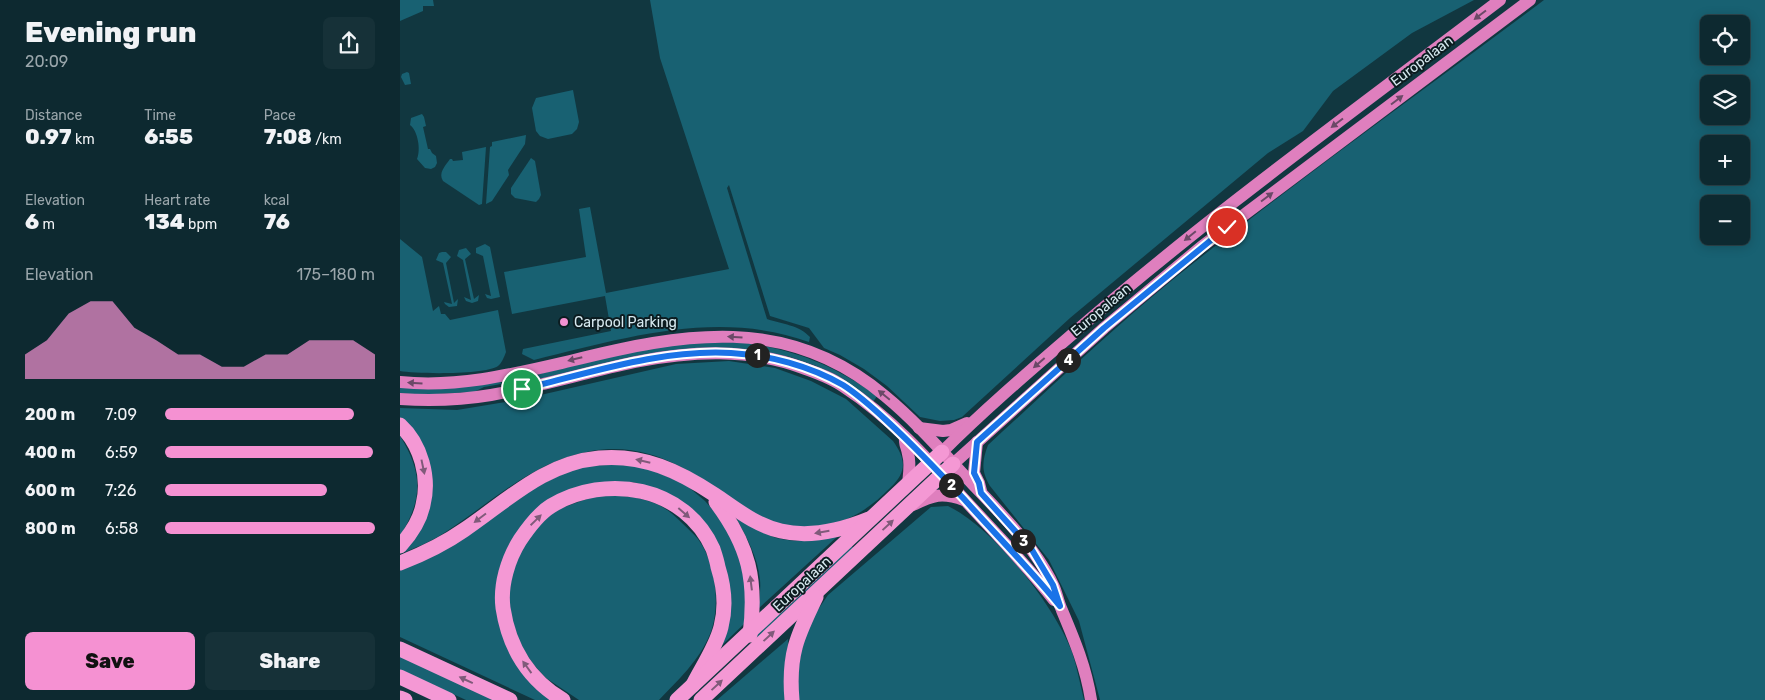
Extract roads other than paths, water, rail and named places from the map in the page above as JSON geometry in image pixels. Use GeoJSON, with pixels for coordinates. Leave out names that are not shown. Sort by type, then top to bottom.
{"type":"FeatureCollection","features":[{"type":"Feature","properties":{"kind":"highway"},"geometry":{"type":"LineString","coordinates":[[400,425],[412,441],[421,458],[425,487],[424,505],[407,539],[400,546]]}},
{"type":"Feature","properties":{"kind":"highway","name":"Europalaan"},"geometry":{"type":"LineString","coordinates":[[677,700],[942,452]]}},
{"type":"Feature","properties":{"kind":"highway"},"geometry":{"type":"LineString","coordinates":[[400,562],[433,549],[448,540],[540,477],[555,469],[586,460],[631,458],[646,461],[672,471],[760,524],[780,531],[797,534],[817,533],[854,525],[869,519]]}},
{"type":"Feature","properties":{"kind":"highway","name":"Europalaan"},"geometry":{"type":"LineString","coordinates":[[701,700],[953,464]]}},
{"type":"Feature","properties":{"kind":"highway"},"geometry":{"type":"LineString","coordinates":[[563,700],[554,695],[531,674],[515,650],[506,627],[502,601],[505,576],[513,551],[529,526],[549,507],[575,494],[603,488],[632,489],[659,496],[680,509],[699,527],[713,549],[723,581],[724,602],[721,627],[693,685]]}},
{"type":"Feature","properties":{"kind":"highway"},"geometry":{"type":"LineString","coordinates":[[707,491],[729,519],[740,538],[748,562],[752,586],[753,608],[750,632],[747,646],[734,670]]}},
{"type":"Feature","properties":{"kind":"highway"},"geometry":{"type":"LineString","coordinates":[[792,700],[791,661],[795,645],[803,623],[820,589]]}},
{"type":"Feature","properties":{"kind":"highway"},"geometry":{"type":"LineString","coordinates":[[400,649],[510,700]]}},
{"type":"Feature","properties":{"kind":"highway"},"geometry":{"type":"LineString","coordinates":[[400,677],[450,700]]}},
{"type":"Feature","properties":{"kind":"highway"},"geometry":{"type":"LineString","coordinates":[[400,698],[405,700]]}},
{"type":"Feature","properties":{"kind":"main road","name":"Europalaan"},"geometry":{"type":"LineString","coordinates":[[942,452],[1094,315],[1197,230],[1500,0]]}},
{"type":"Feature","properties":{"kind":"main road","name":"Europalaan"},"geometry":{"type":"LineString","coordinates":[[953,464],[1104,328],[1201,247],[1530,0]]}},
{"type":"Feature","properties":{"kind":"main road"},"geometry":{"type":"LineString","coordinates":[[400,382],[439,384],[486,379],[656,341],[684,338],[739,337],[793,346],[841,366],[884,394],[981,493],[1032,550],[1053,585],[1081,657],[1091,700]]}},
{"type":"Feature","properties":{"kind":"main road"},"geometry":{"type":"LineString","coordinates":[[400,399],[430,400],[490,395],[664,357],[692,353],[730,352],[780,360],[819,373],[843,385],[867,403],[930,463],[1023,563],[1060,606]]}},
{"type":"Feature","properties":{"kind":"main road"},"geometry":{"type":"LineString","coordinates":[[919,428],[951,430],[977,419]]}},
{"type":"Feature","properties":{"kind":"main road"},"geometry":{"type":"LineString","coordinates":[[904,437],[904,445],[908,452],[910,463],[908,484]]}},
{"type":"Feature","properties":{"kind":"main road"},"geometry":{"type":"LineString","coordinates":[[977,442],[974,473],[981,493]]}},
{"type":"Feature","properties":{"kind":"main road"},"geometry":{"type":"LineString","coordinates":[[907,508],[941,494],[964,500]]}},
{"type":"Feature","properties":{"kind":"place","name":"Carpool Parking"},"geometry":{"type":"Point","coordinates":[564,322]}}]}
